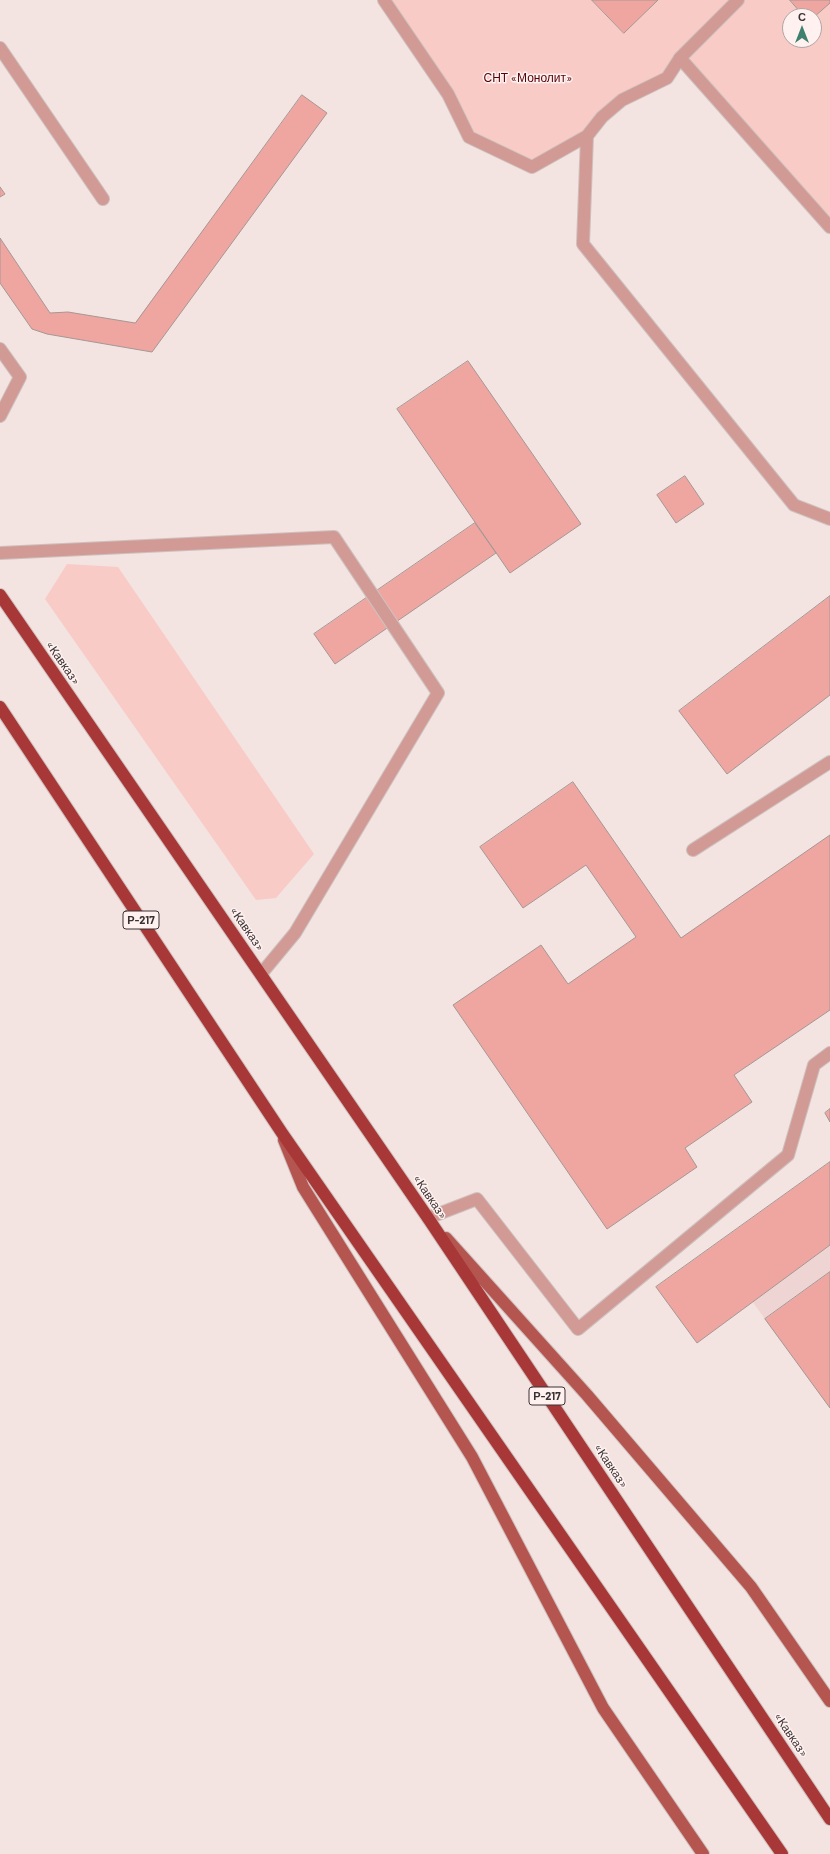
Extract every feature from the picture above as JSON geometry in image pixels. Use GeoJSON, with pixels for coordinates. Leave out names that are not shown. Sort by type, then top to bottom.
{"type":"FeatureCollection","features":[{"type":"Feature","properties":{"kind":"highway","name":"«Кавказ»"},"geometry":{"type":"LineString","coordinates":[[0,595],[428,1218],[830,1819]]}},
{"type":"Feature","properties":{"kind":"highway","name":"Р-217"},"geometry":{"type":"LineString","coordinates":[[0,707],[282,1133],[782,1854]]}},
{"type":"Feature","properties":{"kind":"main road"},"geometry":{"type":"LineString","coordinates":[[282,1133],[303,1187],[472,1458],[603,1708],[703,1854]]}},
{"type":"Feature","properties":{"kind":"main road"},"geometry":{"type":"LineString","coordinates":[[428,1218],[587,1395],[751,1587],[830,1701]]}},
{"type":"Feature","properties":{"kind":"street"},"geometry":{"type":"LineString","coordinates":[[384,0],[448,94],[469,137],[532,167],[587,136],[602,117],[622,100],[667,78],[680,58],[738,0]]}},
{"type":"Feature","properties":{"kind":"street"},"geometry":{"type":"LineString","coordinates":[[0,48],[103,199]]}},
{"type":"Feature","properties":{"kind":"street"},"geometry":{"type":"LineString","coordinates":[[680,58],[830,227]]}},
{"type":"Feature","properties":{"kind":"street"},"geometry":{"type":"LineString","coordinates":[[587,136],[583,244],[794,506],[830,519]]}},
{"type":"Feature","properties":{"kind":"street"},"geometry":{"type":"LineString","coordinates":[[0,349],[20,377],[0,416]]}},
{"type":"Feature","properties":{"kind":"street"},"geometry":{"type":"LineString","coordinates":[[0,553],[334,538],[438,693],[295,933],[261,974]]}},
{"type":"Feature","properties":{"kind":"street"},"geometry":{"type":"LineString","coordinates":[[694,850],[830,762]]}},
{"type":"Feature","properties":{"kind":"street"},"geometry":{"type":"LineString","coordinates":[[428,1218],[477,1199],[578,1329],[788,1155],[814,1065],[830,1053]]}},
{"type":"Feature","properties":{"kind":"shaded area"},"geometry":{"type":"Polygon","coordinates":[[[830,1245],[830,1272],[765,1319],[752,1301],[830,1245]]]}},
{"type":"Feature","properties":{"kind":"green space","name":"СНТ «Монолит»"},"geometry":{"type":"Polygon","coordinates":[[[384,0],[830,0],[830,227],[680,58],[667,78],[622,100],[587,136],[532,167],[469,137],[384,0]]]}},
{"type":"Feature","properties":{"kind":"green space"},"geometry":{"type":"Polygon","coordinates":[[[67,564],[118,567],[314,854],[276,898],[256,900],[45,599],[67,564]]]}},
{"type":"Feature","properties":{"kind":"building"},"geometry":{"type":"Polygon","coordinates":[[[592,0],[658,0],[624,33],[592,0]]]}},
{"type":"Feature","properties":{"kind":"building"},"geometry":{"type":"Polygon","coordinates":[[[790,0],[830,0],[830,3],[822,10],[822,8],[797,8],[790,0]]]}},
{"type":"Feature","properties":{"kind":"building"},"geometry":{"type":"Polygon","coordinates":[[[302,95],[327,113],[152,352],[47,334],[32,329],[0,283],[0,238],[50,313],[68,312],[135,323],[302,95]]]}},
{"type":"Feature","properties":{"kind":"building"},"geometry":{"type":"Polygon","coordinates":[[[0,187],[5,194],[0,197],[0,187]]]}},
{"type":"Feature","properties":{"kind":"building"},"geometry":{"type":"Polygon","coordinates":[[[468,361],[581,524],[510,573],[397,409],[468,361]]]}},
{"type":"Feature","properties":{"kind":"building"},"geometry":{"type":"Polygon","coordinates":[[[685,476],[704,504],[676,523],[657,495],[685,476]]]}},
{"type":"Feature","properties":{"kind":"building"},"geometry":{"type":"Polygon","coordinates":[[[475,523],[496,553],[335,664],[314,634],[475,523]]]}},
{"type":"Feature","properties":{"kind":"building"},"geometry":{"type":"Polygon","coordinates":[[[830,596],[830,695],[727,774],[679,711],[830,596]]]}},
{"type":"Feature","properties":{"kind":"building"},"geometry":{"type":"Polygon","coordinates":[[[573,782],[681,938],[830,835],[830,1010],[734,1075],[752,1102],[685,1148],[697,1167],[607,1229],[453,1005],[541,945],[568,984],[636,937],[586,865],[523,908],[480,847],[573,782]]]}},
{"type":"Feature","properties":{"kind":"building"},"geometry":{"type":"Polygon","coordinates":[[[830,1109],[830,1122],[825,1113],[830,1109]]]}},
{"type":"Feature","properties":{"kind":"building"},"geometry":{"type":"Polygon","coordinates":[[[830,1162],[830,1245],[697,1343],[656,1287],[830,1162]]]}},
{"type":"Feature","properties":{"kind":"building"},"geometry":{"type":"Polygon","coordinates":[[[830,1272],[830,1408],[765,1319],[830,1272]]]}}]}
